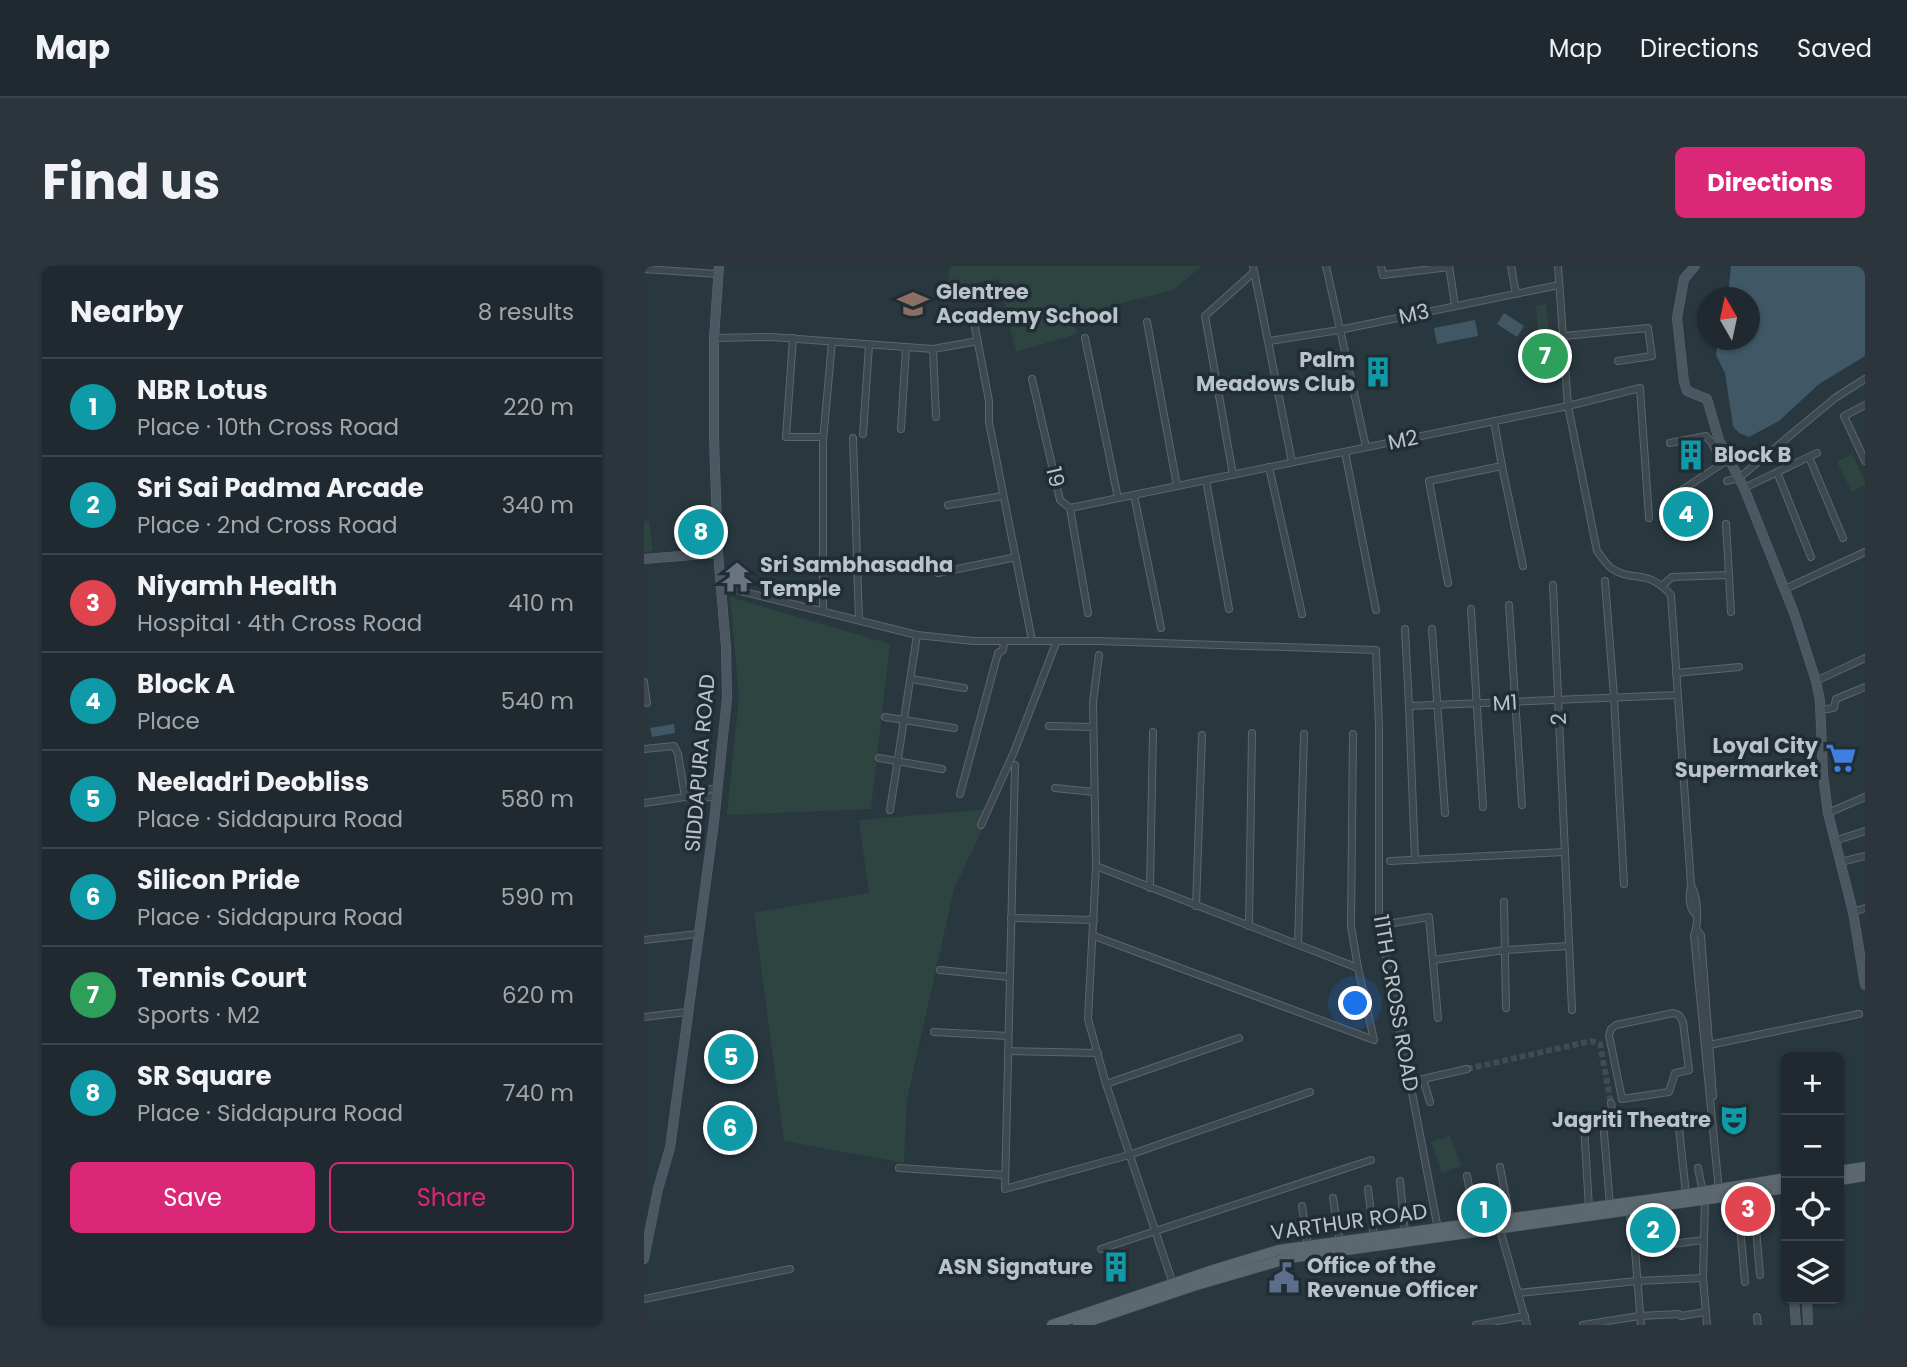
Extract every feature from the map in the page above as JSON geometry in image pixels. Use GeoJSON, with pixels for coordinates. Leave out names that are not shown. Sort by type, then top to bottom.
{"type":"FeatureCollection","features":[{"type":"Feature","properties":{"kind":"main road"},"geometry":{"type":"LineString","coordinates":[[1844,1170],[1865,1167]]}},
{"type":"Feature","properties":{"kind":"main road"},"geometry":{"type":"LineString","coordinates":[[1844,1179],[1865,1176]]}},
{"type":"Feature","properties":{"kind":"main road","name":"VARTHUR ROAD"},"geometry":{"type":"LineString","coordinates":[[1052,1325],[1174,1288],[1289,1258],[1499,1224],[1721,1193],[1781,1179]]}},
{"type":"Feature","properties":{"kind":"main road","name":"VARTHUR ROAD"},"geometry":{"type":"LineString","coordinates":[[1680,1198],[1705,1200],[1721,1193],[1737,1194],[1781,1189]]}},
{"type":"Feature","properties":{"kind":"main road","name":"VARTHUR ROAD"},"geometry":{"type":"LineString","coordinates":[[1080,1324],[1279,1250],[1476,1223],[1499,1224],[1510,1218],[1610,1205],[1629,1206]]}},
{"type":"Feature","properties":{"kind":"street"},"geometry":{"type":"LineString","coordinates":[[1326,266],[1366,447]]}},
{"type":"Feature","properties":{"kind":"street"},"geometry":{"type":"LineString","coordinates":[[1381,266],[1383,275],[1449,266],[1455,305]]}},
{"type":"Feature","properties":{"kind":"street"},"geometry":{"type":"LineString","coordinates":[[1511,266],[1516,294]]}},
{"type":"Feature","properties":{"kind":"street"},"geometry":{"type":"LineString","coordinates":[[1558,266],[1568,406],[1597,551],[1611,568],[1653,579],[1663,585],[1671,595],[1691,885],[1690,908],[1695,914],[1696,929],[1701,935],[1705,1042],[1721,1193]]}},
{"type":"Feature","properties":{"kind":"street"},"geometry":{"type":"LineString","coordinates":[[1695,266],[1684,279],[1677,318],[1687,391],[1707,399],[1716,442],[1722,456],[1732,479],[1744,488],[1785,589],[1798,611],[1816,681],[1828,813],[1853,912],[1865,985]]}},
{"type":"Feature","properties":{"kind":"street"},"geometry":{"type":"LineString","coordinates":[[644,269],[718,270]]}},
{"type":"Feature","properties":{"kind":"street"},"geometry":{"type":"LineString","coordinates":[[1254,269],[1292,463]]}},
{"type":"Feature","properties":{"kind":"street"},"geometry":{"type":"LineString","coordinates":[[1233,475],[1205,316],[1254,269]]}},
{"type":"Feature","properties":{"kind":"street","name":"SIDDAPURA ROAD"},"geometry":{"type":"LineString","coordinates":[[644,1259],[658,1189],[670,1148],[727,698],[713,439],[718,270]]}},
{"type":"Feature","properties":{"kind":"street","name":"M3"},"geometry":{"type":"LineString","coordinates":[[1269,341],[1339,330],[1559,285]]}},
{"type":"Feature","properties":{"kind":"street"},"geometry":{"type":"LineString","coordinates":[[972,312],[989,401],[989,422],[1031,635]]}},
{"type":"Feature","properties":{"kind":"street"},"geometry":{"type":"LineString","coordinates":[[1147,322],[1177,486]]}},
{"type":"Feature","properties":{"kind":"street"},"geometry":{"type":"LineString","coordinates":[[1564,336],[1648,328],[1652,356],[1618,361]]}},
{"type":"Feature","properties":{"kind":"street"},"geometry":{"type":"LineString","coordinates":[[714,338],[793,338],[933,349],[978,341]]}},
{"type":"Feature","properties":{"kind":"street"},"geometry":{"type":"LineString","coordinates":[[793,338],[786,437],[823,437]]}},
{"type":"Feature","properties":{"kind":"street"},"geometry":{"type":"LineString","coordinates":[[1085,338],[1118,498]]}},
{"type":"Feature","properties":{"kind":"street"},"geometry":{"type":"LineString","coordinates":[[823,611],[823,437],[832,342]]}},
{"type":"Feature","properties":{"kind":"street"},"geometry":{"type":"LineString","coordinates":[[863,434],[869,345]]}},
{"type":"Feature","properties":{"kind":"street"},"geometry":{"type":"LineString","coordinates":[[901,429],[906,348]]}},
{"type":"Feature","properties":{"kind":"street"},"geometry":{"type":"LineString","coordinates":[[933,349],[936,417]]}},
{"type":"Feature","properties":{"kind":"street","name":"19"},"geometry":{"type":"LineString","coordinates":[[1032,379],[1060,500],[1070,508],[1088,613]]}},
{"type":"Feature","properties":{"kind":"street"},"geometry":{"type":"LineString","coordinates":[[1732,479],[1835,398],[1865,379]]}},
{"type":"Feature","properties":{"kind":"street","name":"M2"},"geometry":{"type":"LineString","coordinates":[[1070,508],[1568,406],[1640,388],[1650,518]]}},
{"type":"Feature","properties":{"kind":"street"},"geometry":{"type":"LineString","coordinates":[[1865,405],[1844,415],[1865,460]]}},
{"type":"Feature","properties":{"kind":"street"},"geometry":{"type":"LineString","coordinates":[[1494,421],[1523,566]]}},
{"type":"Feature","properties":{"kind":"street"},"geometry":{"type":"LineString","coordinates":[[1670,443],[1706,436],[1716,442]]}},
{"type":"Feature","properties":{"kind":"street"},"geometry":{"type":"LineString","coordinates":[[853,438],[859,620]]}},
{"type":"Feature","properties":{"kind":"street"},"geometry":{"type":"LineString","coordinates":[[1345,452],[1376,610]]}},
{"type":"Feature","properties":{"kind":"street"},"geometry":{"type":"LineString","coordinates":[[1744,488],[1816,453]]}},
{"type":"Feature","properties":{"kind":"street"},"geometry":{"type":"LineString","coordinates":[[1678,492],[1722,456]]}},
{"type":"Feature","properties":{"kind":"street"},"geometry":{"type":"LineString","coordinates":[[1809,457],[1843,538]]}},
{"type":"Feature","properties":{"kind":"street"},"geometry":{"type":"LineString","coordinates":[[1448,583],[1429,481],[1502,466]]}},
{"type":"Feature","properties":{"kind":"street"},"geometry":{"type":"LineString","coordinates":[[1269,467],[1302,614]]}},
{"type":"Feature","properties":{"kind":"street"},"geometry":{"type":"LineString","coordinates":[[1777,472],[1811,557]]}},
{"type":"Feature","properties":{"kind":"street"},"geometry":{"type":"LineString","coordinates":[[1206,480],[1229,609]]}},
{"type":"Feature","properties":{"kind":"street"},"geometry":{"type":"LineString","coordinates":[[1134,495],[1161,628]]}},
{"type":"Feature","properties":{"kind":"street"},"geometry":{"type":"LineString","coordinates":[[948,505],[1003,496]]}},
{"type":"Feature","properties":{"kind":"street"},"geometry":{"type":"LineString","coordinates":[[1726,524],[1731,612]]}},
{"type":"Feature","properties":{"kind":"street"},"geometry":{"type":"LineString","coordinates":[[1785,589],[1865,552]]}},
{"type":"Feature","properties":{"kind":"street"},"geometry":{"type":"LineString","coordinates":[[644,559],[718,554]]}},
{"type":"Feature","properties":{"kind":"street"},"geometry":{"type":"LineString","coordinates":[[939,573],[1016,557]]}},
{"type":"Feature","properties":{"kind":"street"},"geometry":{"type":"LineString","coordinates":[[1663,585],[1672,577],[1729,575]]}},
{"type":"Feature","properties":{"kind":"street"},"geometry":{"type":"LineString","coordinates":[[1605,581],[1624,884]]}},
{"type":"Feature","properties":{"kind":"street","name":"2"},"geometry":{"type":"LineString","coordinates":[[1553,585],[1572,1010]]}},
{"type":"Feature","properties":{"kind":"street"},"geometry":{"type":"LineString","coordinates":[[720,586],[917,635],[1056,643],[1014,752],[981,825]]}},
{"type":"Feature","properties":{"kind":"street"},"geometry":{"type":"LineString","coordinates":[[1509,605],[1522,805]]}},
{"type":"Feature","properties":{"kind":"street"},"geometry":{"type":"LineString","coordinates":[[1471,610],[1483,807]]}},
{"type":"Feature","properties":{"kind":"street"},"geometry":{"type":"LineString","coordinates":[[1405,629],[1415,860]]}},
{"type":"Feature","properties":{"kind":"street"},"geometry":{"type":"LineString","coordinates":[[1432,629],[1445,813]]}},
{"type":"Feature","properties":{"kind":"street"},"geometry":{"type":"LineString","coordinates":[[890,810],[917,635]]}},
{"type":"Feature","properties":{"kind":"street"},"geometry":{"type":"LineString","coordinates":[[994,641],[994,650],[998,653]]}},
{"type":"Feature","properties":{"kind":"street","name":"11TH CROSS ROAD"},"geometry":{"type":"LineString","coordinates":[[1056,643],[1097,641],[1376,650],[1379,727],[1379,919],[1438,1229]]}},
{"type":"Feature","properties":{"kind":"street"},"geometry":{"type":"LineString","coordinates":[[960,794],[998,653],[1003,650],[1004,642]]}},
{"type":"Feature","properties":{"kind":"street"},"geometry":{"type":"LineString","coordinates":[[1099,655],[1093,702],[1096,866],[1088,1019],[1106,1084],[1174,1288]]}},
{"type":"Feature","properties":{"kind":"street"},"geometry":{"type":"LineString","coordinates":[[1816,681],[1865,658]]}},
{"type":"Feature","properties":{"kind":"street"},"geometry":{"type":"LineString","coordinates":[[1676,673],[1739,667]]}},
{"type":"Feature","properties":{"kind":"street"},"geometry":{"type":"LineString","coordinates":[[911,679],[964,688]]}},
{"type":"Feature","properties":{"kind":"street"},"geometry":{"type":"LineString","coordinates":[[644,682],[647,703]]}},
{"type":"Feature","properties":{"kind":"street"},"geometry":{"type":"LineString","coordinates":[[1820,710],[1834,708],[1836,699],[1865,687]]}},
{"type":"Feature","properties":{"kind":"street","name":"M1"},"geometry":{"type":"LineString","coordinates":[[1409,706],[1677,695]]}},
{"type":"Feature","properties":{"kind":"street"},"geometry":{"type":"LineString","coordinates":[[885,717],[954,728]]}},
{"type":"Feature","properties":{"kind":"street"},"geometry":{"type":"LineString","coordinates":[[1049,726],[1093,727]]}},
{"type":"Feature","properties":{"kind":"street"},"geometry":{"type":"LineString","coordinates":[[1150,888],[1153,732]]}},
{"type":"Feature","properties":{"kind":"street"},"geometry":{"type":"LineString","coordinates":[[1249,926],[1252,733]]}},
{"type":"Feature","properties":{"kind":"street"},"geometry":{"type":"LineString","coordinates":[[1298,945],[1304,734]]}},
{"type":"Feature","properties":{"kind":"street"},"geometry":{"type":"LineString","coordinates":[[1094,936],[1374,1040],[1351,926],[1353,734]]}},
{"type":"Feature","properties":{"kind":"street"},"geometry":{"type":"LineString","coordinates":[[1196,906],[1202,735]]}},
{"type":"Feature","properties":{"kind":"street"},"geometry":{"type":"LineString","coordinates":[[644,750],[674,746],[678,754],[685,797]]}},
{"type":"Feature","properties":{"kind":"street"},"geometry":{"type":"LineString","coordinates":[[879,758],[942,769]]}},
{"type":"Feature","properties":{"kind":"street"},"geometry":{"type":"LineString","coordinates":[[1015,765],[1005,1189],[1129,1155],[1310,1092]]}},
{"type":"Feature","properties":{"kind":"street"},"geometry":{"type":"LineString","coordinates":[[1055,788],[1094,792]]}},
{"type":"Feature","properties":{"kind":"street"},"geometry":{"type":"LineString","coordinates":[[644,803],[685,797],[696,799],[717,792]]}},
{"type":"Feature","properties":{"kind":"street"},"geometry":{"type":"LineString","coordinates":[[1828,813],[1865,797]]}},
{"type":"Feature","properties":{"kind":"street"},"geometry":{"type":"LineString","coordinates":[[1834,841],[1865,831]]}},
{"type":"Feature","properties":{"kind":"street"},"geometry":{"type":"LineString","coordinates":[[1390,861],[1565,852]]}},
{"type":"Feature","properties":{"kind":"street"},"geometry":{"type":"LineString","coordinates":[[1841,862],[1865,856]]}},
{"type":"Feature","properties":{"kind":"street"},"geometry":{"type":"LineString","coordinates":[[1096,866],[1358,968]]}},
{"type":"Feature","properties":{"kind":"street"},"geometry":{"type":"LineString","coordinates":[[1504,902],[1506,1009]]}},
{"type":"Feature","properties":{"kind":"street"},"geometry":{"type":"LineString","coordinates":[[1853,912],[1865,908]]}},
{"type":"Feature","properties":{"kind":"street"},"geometry":{"type":"LineString","coordinates":[[1393,923],[1429,917],[1438,1018]]}},
{"type":"Feature","properties":{"kind":"street"},"geometry":{"type":"LineString","coordinates":[[1011,918],[1094,920]]}},
{"type":"Feature","properties":{"kind":"street"},"geometry":{"type":"LineString","coordinates":[[644,940],[698,934]]}},
{"type":"Feature","properties":{"kind":"street"},"geometry":{"type":"LineString","coordinates":[[1433,960],[1505,950],[1569,946]]}},
{"type":"Feature","properties":{"kind":"street"},"geometry":{"type":"LineString","coordinates":[[940,970],[1009,977]]}},
{"type":"Feature","properties":{"kind":"street"},"geometry":{"type":"LineString","coordinates":[[644,1017],[687,1013]]}},
{"type":"Feature","properties":{"kind":"street"},"geometry":{"type":"LineString","coordinates":[[1673,1013],[1679,1015],[1683,1022],[1686,1043],[1689,1070],[1675,1073],[1669,1093],[1622,1099],[1609,1035],[1611,1029],[1616,1025],[1673,1013]]}},
{"type":"Feature","properties":{"kind":"street"},"geometry":{"type":"LineString","coordinates":[[1686,1043],[1705,1042],[1858,1014]]}},
{"type":"Feature","properties":{"kind":"street"},"geometry":{"type":"LineString","coordinates":[[934,1031],[1008,1036]]}},
{"type":"Feature","properties":{"kind":"street"},"geometry":{"type":"LineString","coordinates":[[1106,1084],[1239,1038]]}},
{"type":"Feature","properties":{"kind":"street"},"geometry":{"type":"LineString","coordinates":[[1008,1051],[1098,1053]]}},
{"type":"Feature","properties":{"kind":"street"},"geometry":{"type":"LineString","coordinates":[[1410,1081],[1467,1069]]}},
{"type":"Feature","properties":{"kind":"street"},"geometry":{"type":"LineString","coordinates":[[1423,1079],[1430,1102]]}},
{"type":"Feature","properties":{"kind":"street"},"geometry":{"type":"LineString","coordinates":[[1589,1208],[1584,1126],[1587,1122],[1606,1116],[1612,1111],[1611,1103]]}},
{"type":"Feature","properties":{"kind":"street"},"geometry":{"type":"LineString","coordinates":[[1679,1128],[1680,1198]]}},
{"type":"Feature","properties":{"kind":"street"},"geometry":{"type":"LineString","coordinates":[[1604,1133],[1610,1205]]}},
{"type":"Feature","properties":{"kind":"street"},"geometry":{"type":"LineString","coordinates":[[1101,1249],[1370,1160]]}},
{"type":"Feature","properties":{"kind":"street"},"geometry":{"type":"LineString","coordinates":[[1500,1167],[1510,1218]]}},
{"type":"Feature","properties":{"kind":"street"},"geometry":{"type":"LineString","coordinates":[[899,1168],[1004,1175]]}},
{"type":"Feature","properties":{"kind":"street"},"geometry":{"type":"LineString","coordinates":[[1698,1168],[1702,1188]]}},
{"type":"Feature","properties":{"kind":"street"},"geometry":{"type":"LineString","coordinates":[[1467,1175],[1476,1223]]}},
{"type":"Feature","properties":{"kind":"street"},"geometry":{"type":"LineString","coordinates":[[1399,1181],[1405,1233]]}},
{"type":"Feature","properties":{"kind":"street"},"geometry":{"type":"LineString","coordinates":[[1368,1189],[1374,1237]]}},
{"type":"Feature","properties":{"kind":"street"},"geometry":{"type":"LineString","coordinates":[[1753,1192],[1760,1275]]}},
{"type":"Feature","properties":{"kind":"street"},"geometry":{"type":"LineString","coordinates":[[1737,1194],[1745,1282]]}},
{"type":"Feature","properties":{"kind":"street"},"geometry":{"type":"LineString","coordinates":[[1333,1198],[1340,1242]]}},
{"type":"Feature","properties":{"kind":"street"},"geometry":{"type":"LineString","coordinates":[[1705,1200],[1703,1278],[1707,1325]]}},
{"type":"Feature","properties":{"kind":"street"},"geometry":{"type":"LineString","coordinates":[[1301,1206],[1308,1246]]}},
{"type":"Feature","properties":{"kind":"street"},"geometry":{"type":"LineString","coordinates":[[1629,1206],[1641,1325]]}},
{"type":"Feature","properties":{"kind":"street"},"geometry":{"type":"LineString","coordinates":[[1499,1224],[1527,1325]]}},
{"type":"Feature","properties":{"kind":"street"},"geometry":{"type":"LineString","coordinates":[[1671,1244],[1704,1240]]}},
{"type":"Feature","properties":{"kind":"street"},"geometry":{"type":"LineString","coordinates":[[644,1299],[790,1269]]}},
{"type":"Feature","properties":{"kind":"street"},"geometry":{"type":"LineString","coordinates":[[1518,1293],[1703,1278]]}},
{"type":"Feature","properties":{"kind":"street"},"geometry":{"type":"LineString","coordinates":[[1794,1304],[1796,1325]]}},
{"type":"Feature","properties":{"kind":"street"},"geometry":{"type":"LineString","coordinates":[[1807,1304],[1808,1325]]}},
{"type":"Feature","properties":{"kind":"street"},"geometry":{"type":"LineString","coordinates":[[1583,1325],[1639,1316],[1681,1316],[1705,1312]]}},
{"type":"Feature","properties":{"kind":"street"},"geometry":{"type":"LineString","coordinates":[[1476,1325],[1525,1316]]}},
{"type":"Feature","properties":{"kind":"green space"},"geometry":{"type":"Polygon","coordinates":[[[950,266],[1202,266],[1173,290],[1072,316],[1077,334],[1016,352],[999,279],[947,289],[950,266]]]}},
{"type":"Feature","properties":{"kind":"green space"},"geometry":{"type":"Polygon","coordinates":[[[1546,304],[1549,330],[1538,331],[1536,305],[1546,304]]]}},
{"type":"Feature","properties":{"kind":"green space"},"geometry":{"type":"Polygon","coordinates":[[[1550,342],[1552,369],[1541,370],[1538,343],[1550,342]]]}},
{"type":"Feature","properties":{"kind":"green space"},"geometry":{"type":"Polygon","coordinates":[[[1852,454],[1865,485],[1852,492],[1837,462],[1852,454]]]}},
{"type":"Feature","properties":{"kind":"green space"},"geometry":{"type":"Polygon","coordinates":[[[644,521],[649,521],[653,551],[644,552],[644,521]]]}},
{"type":"Feature","properties":{"kind":"green space"},"geometry":{"type":"Polygon","coordinates":[[[730,597],[890,644],[871,809],[727,815],[739,697],[730,597]]]}},
{"type":"Feature","properties":{"kind":"green space"},"geometry":{"type":"Polygon","coordinates":[[[992,809],[954,889],[907,1099],[904,1163],[784,1141],[754,913],[869,893],[859,820],[992,809]]]}},
{"type":"Feature","properties":{"kind":"green space"},"geometry":{"type":"Polygon","coordinates":[[[1450,1136],[1461,1166],[1442,1173],[1431,1142],[1450,1136]]]}},
{"type":"Feature","properties":{"kind":"water"},"geometry":{"type":"Polygon","coordinates":[[[1731,266],[1865,266],[1865,356],[1819,384],[1779,421],[1749,437],[1739,433],[1733,426],[1725,373],[1716,355],[1717,350],[1760,350],[1760,287],[1729,287],[1731,266]]]}},
{"type":"Feature","properties":{"kind":"water"},"geometry":{"type":"Polygon","coordinates":[[[1504,313],[1524,326],[1517,337],[1497,324],[1504,313]]]}},
{"type":"Feature","properties":{"kind":"water"},"geometry":{"type":"Polygon","coordinates":[[[1475,320],[1478,336],[1437,344],[1434,328],[1475,320]]]}},
{"type":"Feature","properties":{"kind":"water"},"geometry":{"type":"Polygon","coordinates":[[[674,724],[675,733],[652,737],[650,728],[674,724]]]}},
{"type":"Feature","properties":{"kind":"tunnel"},"geometry":{"type":"LineString","coordinates":[[1467,1069],[1591,1041],[1600,1044],[1611,1103]]}},
{"type":"Feature","properties":{"kind":"place","name":"Glentree Academy School"},"geometry":{"type":"Point","coordinates":[913,304]}},
{"type":"Feature","properties":{"kind":"place","name":"Tennis Court"},"geometry":{"type":"Point","coordinates":[1545,356]}},
{"type":"Feature","properties":{"kind":"place","name":"Palm Meadows Club"},"geometry":{"type":"Point","coordinates":[1378,372]}},
{"type":"Feature","properties":{"kind":"place","name":"Block B"},"geometry":{"type":"Point","coordinates":[1691,455]}},
{"type":"Feature","properties":{"kind":"place","name":"Block A"},"geometry":{"type":"Point","coordinates":[1686,514]}},
{"type":"Feature","properties":{"kind":"place","name":"SR Square"},"geometry":{"type":"Point","coordinates":[701,532]}},
{"type":"Feature","properties":{"kind":"place","name":"Sri Sambhasadha Temple"},"geometry":{"type":"Point","coordinates":[737,577]}},
{"type":"Feature","properties":{"kind":"place","name":"Loyal City Supermarket"},"geometry":{"type":"Point","coordinates":[1841,758]}},
{"type":"Feature","properties":{"kind":"place","name":"Neeladri Deobliss"},"geometry":{"type":"Point","coordinates":[731,1057]}},
{"type":"Feature","properties":{"kind":"place","name":"Jagriti Theatre"},"geometry":{"type":"Point","coordinates":[1734,1120]}},
{"type":"Feature","properties":{"kind":"place","name":"Silicon Pride"},"geometry":{"type":"Point","coordinates":[730,1128]}},
{"type":"Feature","properties":{"kind":"place","name":"Niyamh Health"},"geometry":{"type":"Point","coordinates":[1748,1209]}},
{"type":"Feature","properties":{"kind":"place","name":"NBR Lotus"},"geometry":{"type":"Point","coordinates":[1484,1210]}},
{"type":"Feature","properties":{"kind":"place","name":"Sri Sai Padma Arcade"},"geometry":{"type":"Point","coordinates":[1653,1230]}},
{"type":"Feature","properties":{"kind":"place","name":"ASN Signature"},"geometry":{"type":"Point","coordinates":[1116,1267]}},
{"type":"Feature","properties":{"kind":"place","name":"Office of the Revenue Officer"},"geometry":{"type":"Point","coordinates":[1284,1278]}}]}
